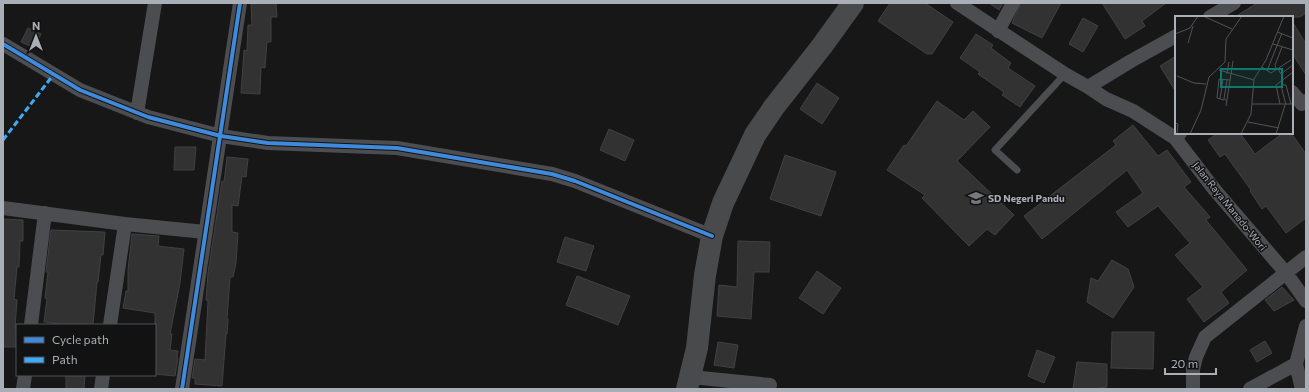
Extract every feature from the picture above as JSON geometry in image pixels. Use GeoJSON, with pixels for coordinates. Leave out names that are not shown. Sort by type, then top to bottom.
{"type":"FeatureCollection","features":[{"type":"Feature","properties":{"kind":"highway"},"geometry":{"type":"LineString","coordinates":[[689,383],[698,348],[705,274],[712,236],[724,203],[755,135],[774,107],[822,46],[853,3]]}},
{"type":"Feature","properties":{"kind":"street"},"geometry":{"type":"LineString","coordinates":[[138,113],[155,3]]}},
{"type":"Feature","properties":{"kind":"street"},"geometry":{"type":"LineString","coordinates":[[182,389],[240,3]]}},
{"type":"Feature","properties":{"kind":"street","name":"Jalan Raya Manado-Wori"},"geometry":{"type":"LineString","coordinates":[[957,3],[1065,74],[1106,98],[1175,133]]}},
{"type":"Feature","properties":{"kind":"street"},"geometry":{"type":"LineString","coordinates":[[998,31],[1013,3]]}},
{"type":"Feature","properties":{"kind":"street"},"geometry":{"type":"LineString","coordinates":[[1088,87],[1175,37]]}},
{"type":"Feature","properties":{"kind":"street"},"geometry":{"type":"LineString","coordinates":[[3,44],[80,90],[138,113],[182,127],[221,136],[268,143],[397,148],[552,174],[575,181],[712,236]]}},
{"type":"Feature","properties":{"kind":"street"},"geometry":{"type":"LineString","coordinates":[[1293,93],[1305,104]]}},
{"type":"Feature","properties":{"kind":"street","name":"Jalan Raya Manado-Wori"},"geometry":{"type":"LineString","coordinates":[[1178,135],[1214,189],[1286,273],[1306,302]]}},
{"type":"Feature","properties":{"kind":"street"},"geometry":{"type":"LineString","coordinates":[[3,208],[125,224],[205,232]]}},
{"type":"Feature","properties":{"kind":"street"},"geometry":{"type":"LineString","coordinates":[[31,324],[45,213]]}},
{"type":"Feature","properties":{"kind":"street"},"geometry":{"type":"LineString","coordinates":[[110,324],[125,224]]}},
{"type":"Feature","properties":{"kind":"street"},"geometry":{"type":"LineString","coordinates":[[1194,389],[1193,369],[1196,357],[1205,337],[1306,257]]}},
{"type":"Feature","properties":{"kind":"street"},"geometry":{"type":"LineString","coordinates":[[1302,389],[1296,364],[1304,346],[1306,326]]}},
{"type":"Feature","properties":{"kind":"street"},"geometry":{"type":"LineString","coordinates":[[1250,389],[1296,364]]}},
{"type":"Feature","properties":{"kind":"street"},"geometry":{"type":"LineString","coordinates":[[23,389],[25,376]]}},
{"type":"Feature","properties":{"kind":"street"},"geometry":{"type":"LineString","coordinates":[[101,389],[103,376]]}},
{"type":"Feature","properties":{"kind":"street"},"geometry":{"type":"LineString","coordinates":[[689,383],[770,385]]}},
{"type":"Feature","properties":{"kind":"lane"},"geometry":{"type":"LineString","coordinates":[[1017,170],[995,150],[1065,74]]}},
{"type":"Feature","properties":{"kind":"building"},"geometry":{"type":"Polygon","coordinates":[[[276,3],[277,17],[271,17],[271,42],[267,42],[265,68],[261,67],[260,94],[241,93],[244,50],[247,51],[248,25],[252,25],[251,4],[276,3]]]}},
{"type":"Feature","properties":{"kind":"building"},"geometry":{"type":"Polygon","coordinates":[[[890,3],[925,3],[953,22],[932,54],[927,54],[878,21],[890,3]]]}},
{"type":"Feature","properties":{"kind":"building"},"geometry":{"type":"Polygon","coordinates":[[[989,3],[1003,3],[999,10],[989,3]]]}},
{"type":"Feature","properties":{"kind":"building"},"geometry":{"type":"Polygon","coordinates":[[[1021,3],[1061,3],[1042,38],[1012,23],[1021,3]]]}},
{"type":"Feature","properties":{"kind":"building"},"geometry":{"type":"Polygon","coordinates":[[[1102,3],[1166,3],[1142,21],[1145,26],[1125,39],[1102,3]]]}},
{"type":"Feature","properties":{"kind":"building"},"geometry":{"type":"Polygon","coordinates":[[[1257,3],[1306,3],[1306,13],[1300,17],[1237,16],[1257,3]]]}},
{"type":"Feature","properties":{"kind":"building"},"geometry":{"type":"Polygon","coordinates":[[[1083,18],[1098,26],[1083,52],[1069,44],[1083,18]]]}},
{"type":"Feature","properties":{"kind":"building"},"geometry":{"type":"Polygon","coordinates":[[[1293,23],[1306,44],[1306,75],[1293,55],[1293,23]]]}},
{"type":"Feature","properties":{"kind":"building"},"geometry":{"type":"Polygon","coordinates":[[[28,28],[41,34],[34,48],[21,42],[28,28]]]}},
{"type":"Feature","properties":{"kind":"building"},"geometry":{"type":"Polygon","coordinates":[[[976,34],[993,45],[991,48],[1011,63],[1008,68],[1035,86],[1020,107],[1002,95],[1004,92],[978,74],[980,72],[960,58],[976,34]]]}},
{"type":"Feature","properties":{"kind":"building"},"geometry":{"type":"Polygon","coordinates":[[[1175,57],[1175,90],[1160,66],[1175,57]]]}},
{"type":"Feature","properties":{"kind":"building"},"geometry":{"type":"Polygon","coordinates":[[[817,83],[839,98],[822,124],[800,109],[817,83]]]}},
{"type":"Feature","properties":{"kind":"building"},"geometry":{"type":"Polygon","coordinates":[[[937,101],[964,120],[973,111],[990,127],[957,161],[1014,215],[995,235],[987,229],[969,246],[922,198],[925,195],[887,170],[904,145],[906,146],[937,101]]]}},
{"type":"Feature","properties":{"kind":"building"},"geometry":{"type":"Polygon","coordinates":[[[1133,125],[1158,156],[1167,150],[1191,182],[1184,187],[1210,217],[1206,220],[1247,270],[1221,292],[1229,303],[1204,322],[1187,299],[1203,287],[1175,255],[1190,243],[1158,206],[1128,227],[1116,212],[1143,193],[1127,170],[1042,239],[1024,216],[1116,145],[1113,141],[1133,125]]]}},
{"type":"Feature","properties":{"kind":"building"},"geometry":{"type":"Polygon","coordinates":[[[609,129],[634,140],[625,161],[600,150],[609,129]]]}},
{"type":"Feature","properties":{"kind":"building"},"geometry":{"type":"Polygon","coordinates":[[[1217,134],[1241,134],[1255,154],[1282,134],[1292,134],[1306,154],[1306,218],[1286,233],[1266,206],[1262,209],[1250,191],[1251,190],[1225,154],[1220,157],[1208,140],[1217,134]]]}},
{"type":"Feature","properties":{"kind":"building"},"geometry":{"type":"Polygon","coordinates":[[[175,147],[196,147],[194,170],[174,170],[175,147]]]}},
{"type":"Feature","properties":{"kind":"building"},"geometry":{"type":"Polygon","coordinates":[[[785,155],[836,172],[821,216],[770,199],[785,155]]]}},
{"type":"Feature","properties":{"kind":"building"},"geometry":{"type":"Polygon","coordinates":[[[227,157],[248,159],[246,177],[242,176],[238,206],[232,205],[232,232],[238,233],[236,263],[233,277],[230,277],[222,386],[195,384],[195,378],[192,378],[195,359],[205,360],[208,273],[227,157]]]}},
{"type":"Feature","properties":{"kind":"building"},"geometry":{"type":"Polygon","coordinates":[[[3,219],[23,220],[23,241],[20,241],[19,267],[17,267],[14,299],[17,300],[15,327],[16,347],[3,347],[3,219]]]}},
{"type":"Feature","properties":{"kind":"building"},"geometry":{"type":"Polygon","coordinates":[[[51,230],[105,232],[103,255],[101,255],[97,282],[93,324],[61,324],[44,322],[47,299],[45,298],[48,272],[46,272],[51,230]]]}},
{"type":"Feature","properties":{"kind":"building"},"geometry":{"type":"Polygon","coordinates":[[[132,234],[159,236],[158,246],[184,249],[180,283],[170,334],[172,334],[170,350],[178,351],[175,376],[156,374],[155,313],[123,308],[126,291],[128,291],[128,270],[132,234]]]}},
{"type":"Feature","properties":{"kind":"building"},"geometry":{"type":"Polygon","coordinates":[[[565,237],[594,246],[586,271],[557,262],[565,237]]]}},
{"type":"Feature","properties":{"kind":"building"},"geometry":{"type":"Polygon","coordinates":[[[738,241],[770,242],[769,272],[754,272],[751,319],[717,316],[719,285],[737,287],[738,241]]]}},
{"type":"Feature","properties":{"kind":"building"},"geometry":{"type":"Polygon","coordinates":[[[1112,260],[1128,269],[1134,287],[1113,318],[1087,302],[1091,278],[1098,281],[1112,260]]]}},
{"type":"Feature","properties":{"kind":"building"},"geometry":{"type":"Polygon","coordinates":[[[817,271],[841,288],[823,314],[799,298],[817,271]]]}},
{"type":"Feature","properties":{"kind":"building"},"geometry":{"type":"Polygon","coordinates":[[[577,276],[630,296],[618,325],[566,305],[577,276]]]}},
{"type":"Feature","properties":{"kind":"building"},"geometry":{"type":"Polygon","coordinates":[[[1282,287],[1294,300],[1274,311],[1265,300],[1282,287]]]}},
{"type":"Feature","properties":{"kind":"building"},"geometry":{"type":"Polygon","coordinates":[[[1112,332],[1154,332],[1153,369],[1111,368],[1112,332]]]}},
{"type":"Feature","properties":{"kind":"building"},"geometry":{"type":"Polygon","coordinates":[[[1265,341],[1272,353],[1257,362],[1250,350],[1265,341]]]}},
{"type":"Feature","properties":{"kind":"building"},"geometry":{"type":"Polygon","coordinates":[[[718,342],[738,345],[734,368],[714,365],[718,342]]]}},
{"type":"Feature","properties":{"kind":"building"},"geometry":{"type":"Polygon","coordinates":[[[1037,350],[1055,357],[1044,383],[1028,376],[1037,350]]]}},
{"type":"Feature","properties":{"kind":"building"},"geometry":{"type":"Polygon","coordinates":[[[1077,362],[1107,364],[1107,387],[1073,389],[1077,362]]]}},
{"type":"Feature","properties":{"kind":"building"},"geometry":{"type":"Polygon","coordinates":[[[66,376],[85,376],[84,389],[66,389],[66,376]]]}},
{"type":"Feature","properties":{"kind":"marked path"},"geometry":{"type":"LineString","coordinates":[[3,140],[54,74]]}},
{"type":"Feature","properties":{"kind":"cycle path"},"geometry":{"type":"LineString","coordinates":[[182,389],[240,3]]}},
{"type":"Feature","properties":{"kind":"cycle path"},"geometry":{"type":"LineString","coordinates":[[3,44],[80,90],[148,117],[221,136],[268,143],[397,148],[552,174],[575,181],[712,236]]}},
{"type":"Feature","properties":{"kind":"place","name":"SD Negeri Pandu"},"geometry":{"type":"Point","coordinates":[976,198]}}]}
